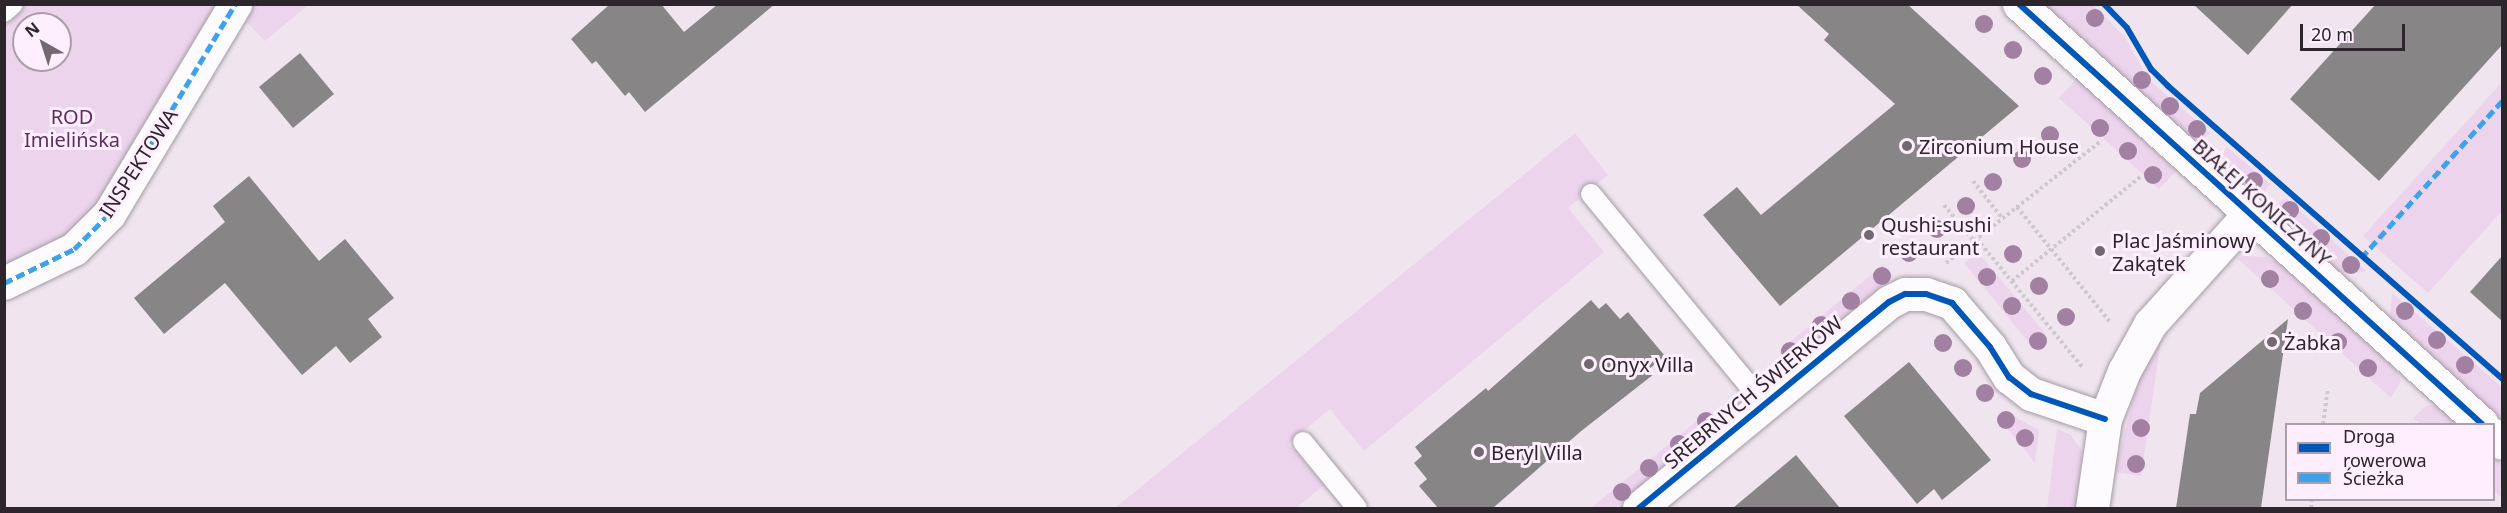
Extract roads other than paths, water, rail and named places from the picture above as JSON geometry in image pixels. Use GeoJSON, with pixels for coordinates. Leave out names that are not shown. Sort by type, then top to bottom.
{"type":"FeatureCollection","features":[{"type":"Feature","properties":{"kind":"street","name":"INSPEKTOWA"},"geometry":{"type":"LineString","coordinates":[[4,283],[74,249],[109,214],[235,4]]}},
{"type":"Feature","properties":{"kind":"street","name":"BIAŁEJ KONICZYNY"},"geometry":{"type":"LineString","coordinates":[[2019,4],[2481,423]]}},
{"type":"Feature","properties":{"kind":"street"},"geometry":{"type":"LineString","coordinates":[[2092,508],[2105,419],[2124,371],[2151,324],[2250,213]]}},
{"type":"Feature","properties":{"kind":"street","name":"SREBRNYCH ŚWIERKÓW"},"geometry":{"type":"LineString","coordinates":[[1639,508],[1888,302],[1905,294],[1926,294],[1952,303],[2019,387],[2057,406],[2105,419]]}},
{"type":"Feature","properties":{"kind":"lane"},"geometry":{"type":"LineString","coordinates":[[4,12],[13,4]]}},
{"type":"Feature","properties":{"kind":"lane"},"geometry":{"type":"LineString","coordinates":[[1591,194],[1764,404]]}},
{"type":"Feature","properties":{"kind":"lane"},"geometry":{"type":"LineString","coordinates":[[1303,442],[1357,508]]}},
{"type":"Feature","properties":{"kind":"place","name":"Zirconium House"},"geometry":{"type":"Point","coordinates":[1907,146]}},
{"type":"Feature","properties":{"kind":"place","name":"Qushi-sushi restaurant"},"geometry":{"type":"Point","coordinates":[1869,235]}},
{"type":"Feature","properties":{"kind":"place","name":"Plac Jaśminowy Zakątek"},"geometry":{"type":"Point","coordinates":[2100,251]}},
{"type":"Feature","properties":{"kind":"place","name":"Żabka"},"geometry":{"type":"Point","coordinates":[2272,342]}},
{"type":"Feature","properties":{"kind":"place","name":"Onyx Villa"},"geometry":{"type":"Point","coordinates":[1589,364]}},
{"type":"Feature","properties":{"kind":"place","name":"Beryl Villa"},"geometry":{"type":"Point","coordinates":[1479,452]}},
{"type":"Feature","properties":{"kind":"park label","name":"ROD Imielińska"},"geometry":{"type":"Point","coordinates":[72,128]}}]}
